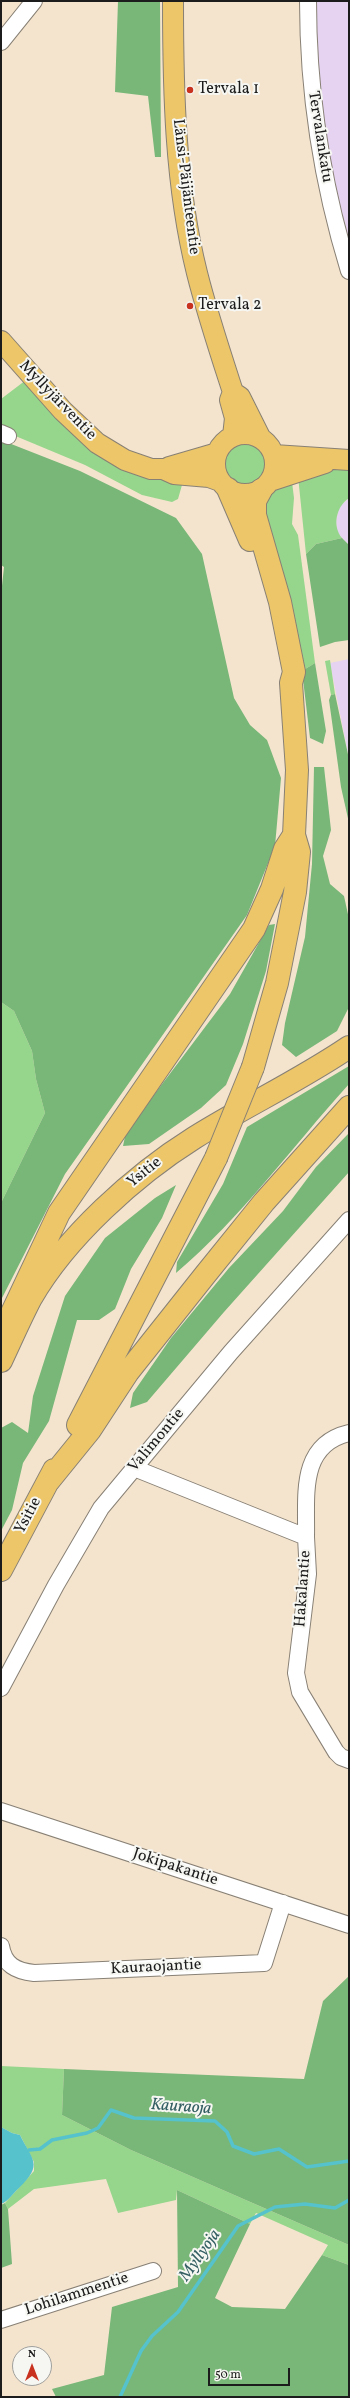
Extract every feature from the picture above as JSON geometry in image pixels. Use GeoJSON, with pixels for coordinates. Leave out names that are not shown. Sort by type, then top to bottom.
{"type":"FeatureCollection","features":[{"type":"Feature","properties":{"kind":"highway"},"geometry":{"type":"LineString","coordinates":[[224,485],[254,550],[270,595],[285,673],[291,683]]}},
{"type":"Feature","properties":{"kind":"highway"},"geometry":{"type":"LineString","coordinates":[[47,1483],[216,1158],[252,1067],[277,983],[295,892],[299,852],[294,836],[298,770],[291,683],[294,672],[289,637],[255,515],[255,501],[265,486]]}},
{"type":"Feature","properties":{"kind":"highway"},"geometry":{"type":"LineString","coordinates":[[1,1336],[59,1213],[254,929],[272,889],[285,849],[294,836]]}},
{"type":"Feature","properties":{"kind":"highway","name":"Ysitie"},"geometry":{"type":"LineString","coordinates":[[1,1361],[32,1298],[48,1273],[68,1248],[111,1202],[159,1162],[195,1137],[284,1087],[349,1047]]}},
{"type":"Feature","properties":{"kind":"highway"},"geometry":{"type":"LineString","coordinates":[[47,1483],[90,1430],[128,1372],[205,1275],[264,1202],[349,1107]]}},
{"type":"Feature","properties":{"kind":"highway","name":"Ysitie"},"geometry":{"type":"LineString","coordinates":[[1,1570],[47,1483]]}},
{"type":"Feature","properties":{"kind":"main road","name":"Länsi-Päijänteentie"},"geometry":{"type":"LineString","coordinates":[[173,1],[173,79],[184,204],[197,272],[233,392],[230,400],[235,418],[233,436]]}},
{"type":"Feature","properties":{"kind":"main road","name":"Myllyjärventie"},"geometry":{"type":"LineString","coordinates":[[1,341],[63,411],[97,443],[125,460],[151,468],[163,469],[174,474],[196,475],[224,485]]}},
{"type":"Feature","properties":{"kind":"main road","name":"Länsi-Päijänteentie"},"geometry":{"type":"LineString","coordinates":[[233,392],[240,397],[260,438]]}},
{"type":"Feature","properties":{"kind":"main road"},"geometry":{"type":"LineString","coordinates":[[265,486],[275,468],[274,455],[269,445],[260,438],[246,434],[233,436],[223,443],[217,453],[215,467],[224,485],[243,494],[341,460]]}},
{"type":"Feature","properties":{"kind":"main road","name":"Myllyjärventie"},"geometry":{"type":"LineString","coordinates":[[163,469],[217,453]]}},
{"type":"Feature","properties":{"kind":"main road"},"geometry":{"type":"LineString","coordinates":[[274,455],[293,458],[320,457],[341,460]]}},
{"type":"Feature","properties":{"kind":"street"},"geometry":{"type":"LineString","coordinates":[[1,42],[34,1]]}},
{"type":"Feature","properties":{"kind":"street","name":"Tervalankatu"},"geometry":{"type":"LineString","coordinates":[[308,1],[308,54],[314,118],[325,180],[349,271]]}},
{"type":"Feature","properties":{"kind":"street","name":"Valimontie"},"geometry":{"type":"LineString","coordinates":[[1,1688],[101,1508],[231,1352],[349,1220]]}},
{"type":"Feature","properties":{"kind":"street"},"geometry":{"type":"LineString","coordinates":[[306,1537],[308,1473],[318,1451],[336,1436],[349,1433]]}},
{"type":"Feature","properties":{"kind":"street","name":"Hakalantie"},"geometry":{"type":"LineString","coordinates":[[134,1468],[306,1537],[308,1574],[296,1673],[300,1692],[336,1752],[341,1757],[349,1760]]}},
{"type":"Feature","properties":{"kind":"street","name":"Jokipakantie"},"geometry":{"type":"LineString","coordinates":[[1,1811],[349,1925]]}},
{"type":"Feature","properties":{"kind":"street","name":"Kauraojantie"},"geometry":{"type":"LineString","coordinates":[[1,1946],[2,1954],[9,1965],[21,1971],[34,1973],[264,1963],[283,1903]]}},
{"type":"Feature","properties":{"kind":"street","name":"Lohilammentie"},"geometry":{"type":"LineString","coordinates":[[1,2320],[153,2271]]}},
{"type":"Feature","properties":{"kind":"shaded area"},"geometry":{"type":"Polygon","coordinates":[[[314,1],[349,1],[349,252],[330,178],[314,54],[314,1]]]}},
{"type":"Feature","properties":{"kind":"shaded area"},"geometry":{"type":"Polygon","coordinates":[[[349,498],[349,545],[337,533],[336,521],[339,507],[349,498]]]}},
{"type":"Feature","properties":{"kind":"shaded area"},"geometry":{"type":"Polygon","coordinates":[[[349,659],[349,759],[330,663],[349,659]]]}},
{"type":"Feature","properties":{"kind":"green space"},"geometry":{"type":"Polygon","coordinates":[[[118,1],[160,1],[161,157],[155,157],[148,96],[115,92],[118,1]]]}},
{"type":"Feature","properties":{"kind":"green space"},"geometry":{"type":"Polygon","coordinates":[[[26,380],[56,417],[182,485],[178,499],[172,502],[142,495],[85,465],[1,430],[1,399],[26,380]]]}},
{"type":"Feature","properties":{"kind":"green space"},"geometry":{"type":"Polygon","coordinates":[[[1,440],[80,471],[176,518],[202,554],[234,698],[250,725],[267,740],[281,778],[275,846],[247,915],[65,1174],[1,1300],[1,1203],[45,1113],[36,1079],[32,1051],[14,1011],[1,1002],[1,595],[4,567],[1,565],[1,440]]]}},
{"type":"Feature","properties":{"kind":"green space"},"geometry":{"type":"Polygon","coordinates":[[[244,443],[256,447],[262,453],[266,465],[262,477],[256,483],[244,487],[232,483],[226,477],[222,465],[226,453],[232,447],[244,443]]]}},
{"type":"Feature","properties":{"kind":"green space"},"geometry":{"type":"Polygon","coordinates":[[[349,466],[349,498],[338,511],[336,522],[342,538],[316,544],[306,554],[298,476],[310,471],[349,466]]]}},
{"type":"Feature","properties":{"kind":"green space"},"geometry":{"type":"Polygon","coordinates":[[[292,482],[294,498],[292,524],[298,535],[315,663],[302,671],[261,505],[270,492],[274,489],[292,482]]]}},
{"type":"Feature","properties":{"kind":"green space"},"geometry":{"type":"Polygon","coordinates":[[[342,538],[349,545],[349,640],[335,642],[320,647],[306,554],[316,544],[342,538]]]}},
{"type":"Feature","properties":{"kind":"green space"},"geometry":{"type":"Polygon","coordinates":[[[330,660],[335,694],[331,695],[325,661],[330,660]]]}},
{"type":"Feature","properties":{"kind":"green space"},"geometry":{"type":"Polygon","coordinates":[[[315,663],[326,731],[323,744],[310,738],[302,671],[315,663]]]}},
{"type":"Feature","properties":{"kind":"green space"},"geometry":{"type":"Polygon","coordinates":[[[335,694],[349,759],[349,823],[341,787],[329,700],[331,695],[335,694]]]}},
{"type":"Feature","properties":{"kind":"green space"},"geometry":{"type":"Polygon","coordinates":[[[314,767],[324,767],[331,830],[323,856],[330,884],[344,896],[349,919],[349,1007],[337,1031],[296,1057],[282,1045],[285,1023],[305,937],[312,864],[314,767]]]}},
{"type":"Feature","properties":{"kind":"green space"},"geometry":{"type":"Polygon","coordinates":[[[275,924],[266,971],[243,1044],[226,1085],[201,1108],[149,1144],[123,1146],[126,1132],[230,994],[269,925],[275,924]]]}},
{"type":"Feature","properties":{"kind":"green space"},"geometry":{"type":"Polygon","coordinates":[[[1,1002],[14,1011],[32,1051],[36,1079],[45,1113],[1,1203],[1,1002]]]}},
{"type":"Feature","properties":{"kind":"green space"},"geometry":{"type":"Polygon","coordinates":[[[349,1066],[349,1084],[266,1182],[200,1252],[176,1273],[177,1262],[223,1184],[247,1127],[349,1066]]]}},
{"type":"Feature","properties":{"kind":"green space"},"geometry":{"type":"Polygon","coordinates":[[[349,1133],[349,1172],[224,1312],[147,1402],[130,1408],[133,1393],[171,1338],[229,1268],[283,1211],[316,1167],[349,1133]]]}},
{"type":"Feature","properties":{"kind":"green space"},"geometry":{"type":"Polygon","coordinates":[[[176,1185],[162,1218],[131,1269],[115,1309],[99,1320],[77,1320],[49,1421],[23,1463],[12,1510],[1,1531],[1,1428],[12,1422],[28,1433],[33,1396],[65,1296],[105,1238],[155,1198],[176,1185]]]}},
{"type":"Feature","properties":{"kind":"green space"},"geometry":{"type":"Polygon","coordinates":[[[349,1976],[349,2245],[131,2150],[62,2115],[64,2069],[304,2079],[323,2001],[349,1976]]]}},
{"type":"Feature","properties":{"kind":"green space"},"geometry":{"type":"Polygon","coordinates":[[[1,2066],[64,2069],[62,2115],[131,2150],[349,2245],[349,2265],[322,2255],[328,2245],[256,2213],[250,2224],[177,2190],[176,2200],[118,2213],[106,2179],[34,2189],[8,2209],[5,2203],[34,2171],[34,2162],[20,2135],[12,2133],[1,2127],[1,2066]]]}},
{"type":"Feature","properties":{"kind":"green space"},"geometry":{"type":"Polygon","coordinates":[[[177,2190],[250,2224],[215,2298],[232,2307],[285,2309],[322,2255],[349,2265],[349,2397],[56,2397],[52,2389],[104,2375],[112,2307],[178,2287],[177,2190]]]}},
{"type":"Feature","properties":{"kind":"green space"},"geometry":{"type":"Polygon","coordinates":[[[5,2203],[8,2209],[12,2264],[1,2268],[1,2205],[5,2203]]]}},
{"type":"Feature","properties":{"kind":"water"},"geometry":{"type":"Polygon","coordinates":[[[1,2127],[12,2133],[20,2135],[32,2156],[33,2167],[27,2180],[9,2199],[1,2204],[1,2127]]]}},
{"type":"Feature","properties":{"kind":"waterway","name":"Kauraoja"},"geometry":{"type":"LineString","coordinates":[[29,2150],[40,2149],[52,2140],[87,2133],[98,2128],[111,2110],[134,2118],[215,2121],[227,2132],[233,2146],[254,2154],[279,2149],[307,2167],[349,2161]]}},
{"type":"Feature","properties":{"kind":"waterway","name":"Myllyoja"},"geometry":{"type":"LineString","coordinates":[[120,2397],[141,2351],[152,2336],[178,2312],[238,2226],[275,2207],[305,2204],[335,2208],[349,2200]]}},
{"type":"Feature","properties":{"kind":"place","name":"Tervala 1"},"geometry":{"type":"Point","coordinates":[190,90]}},
{"type":"Feature","properties":{"kind":"place","name":"Tervala 2"},"geometry":{"type":"Point","coordinates":[190,306]}}]}
